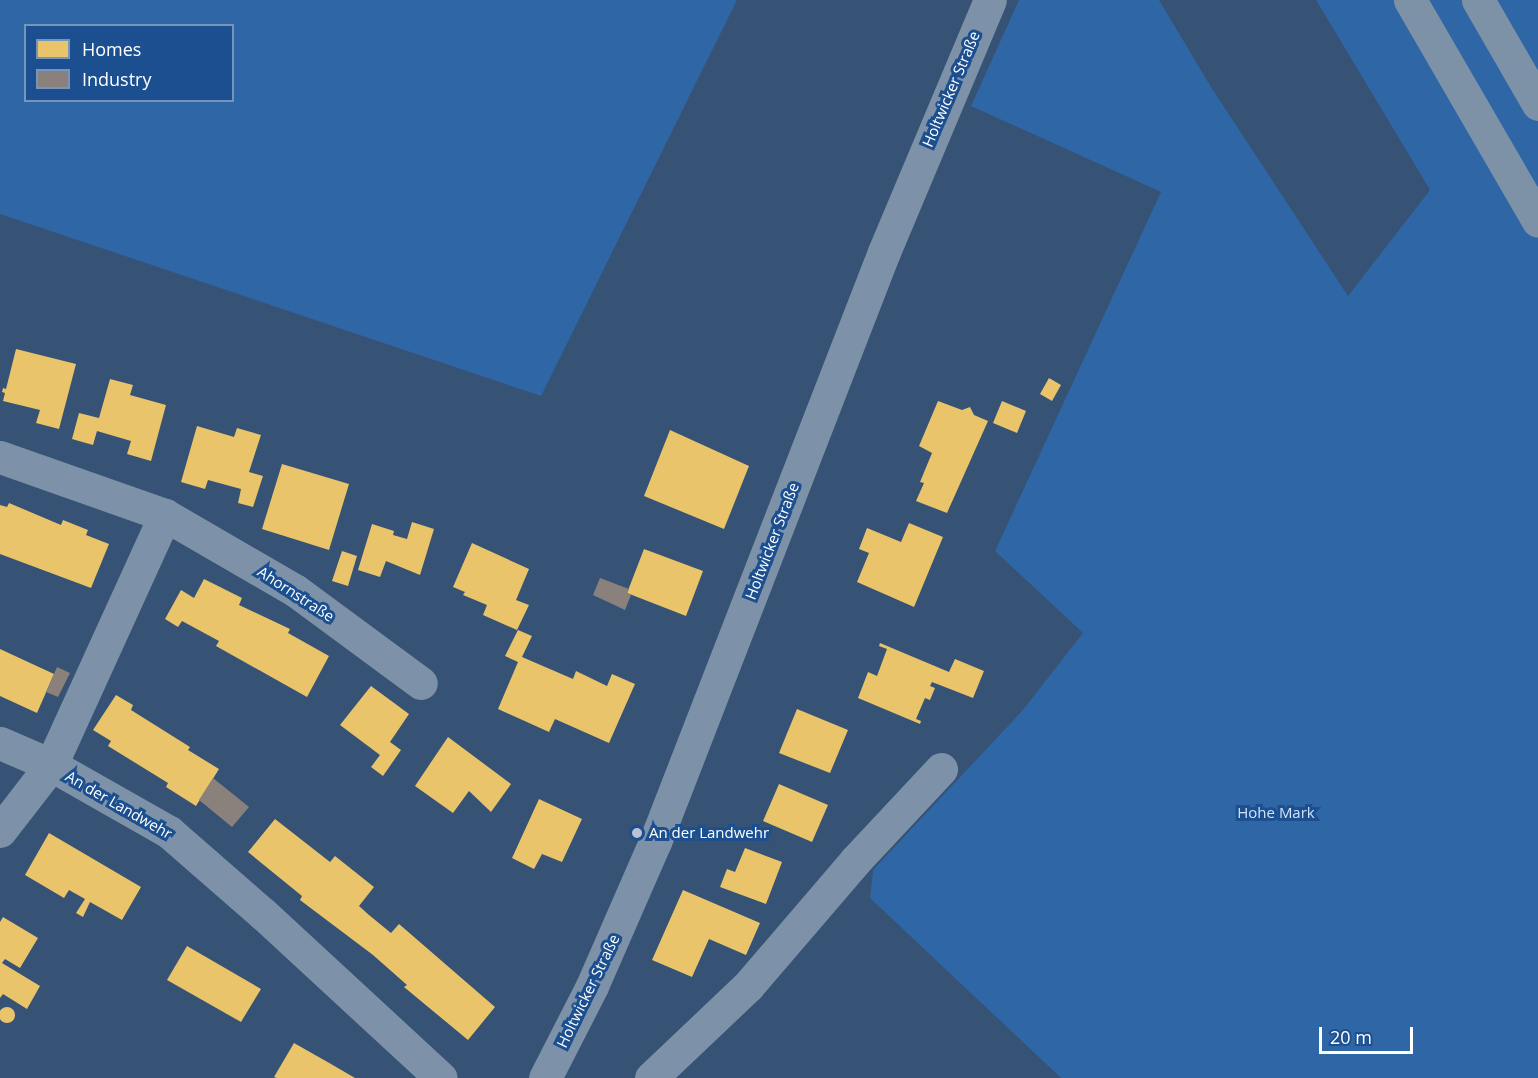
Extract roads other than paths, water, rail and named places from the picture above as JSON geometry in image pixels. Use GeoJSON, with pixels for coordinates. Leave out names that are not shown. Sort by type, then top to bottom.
{"type":"FeatureCollection","features":[{"type":"Feature","properties":{"kind":"highway"},"geometry":{"type":"LineString","coordinates":[[1410,0],[1538,221]]}},
{"type":"Feature","properties":{"kind":"highway"},"geometry":{"type":"LineString","coordinates":[[1478,0],[1538,104]]}},
{"type":"Feature","properties":{"kind":"street","name":"Holtwicker Straße"},"geometry":{"type":"LineString","coordinates":[[545,1078],[592,986],[655,842],[884,252],[990,0]]}},
{"type":"Feature","properties":{"kind":"street","name":"Ahornstraße"},"geometry":{"type":"LineString","coordinates":[[0,458],[165,515],[296,591],[421,683]]}},
{"type":"Feature","properties":{"kind":"street"},"geometry":{"type":"LineString","coordinates":[[0,831],[51,765],[165,515]]}},
{"type":"Feature","properties":{"kind":"street","name":"An der Landwehr"},"geometry":{"type":"LineString","coordinates":[[0,743],[51,765],[169,832],[262,913],[441,1078]]}},
{"type":"Feature","properties":{"kind":"street"},"geometry":{"type":"LineString","coordinates":[[651,1078],[748,986],[855,861],[941,769]]}},
{"type":"Feature","properties":{"kind":"place","name":"An der Landwehr"},"geometry":{"type":"Point","coordinates":[637,833]}},
{"type":"Feature","properties":{"kind":"park label","name":"Hohe Mark"},"geometry":{"type":"Point","coordinates":[1276,813]}}]}
